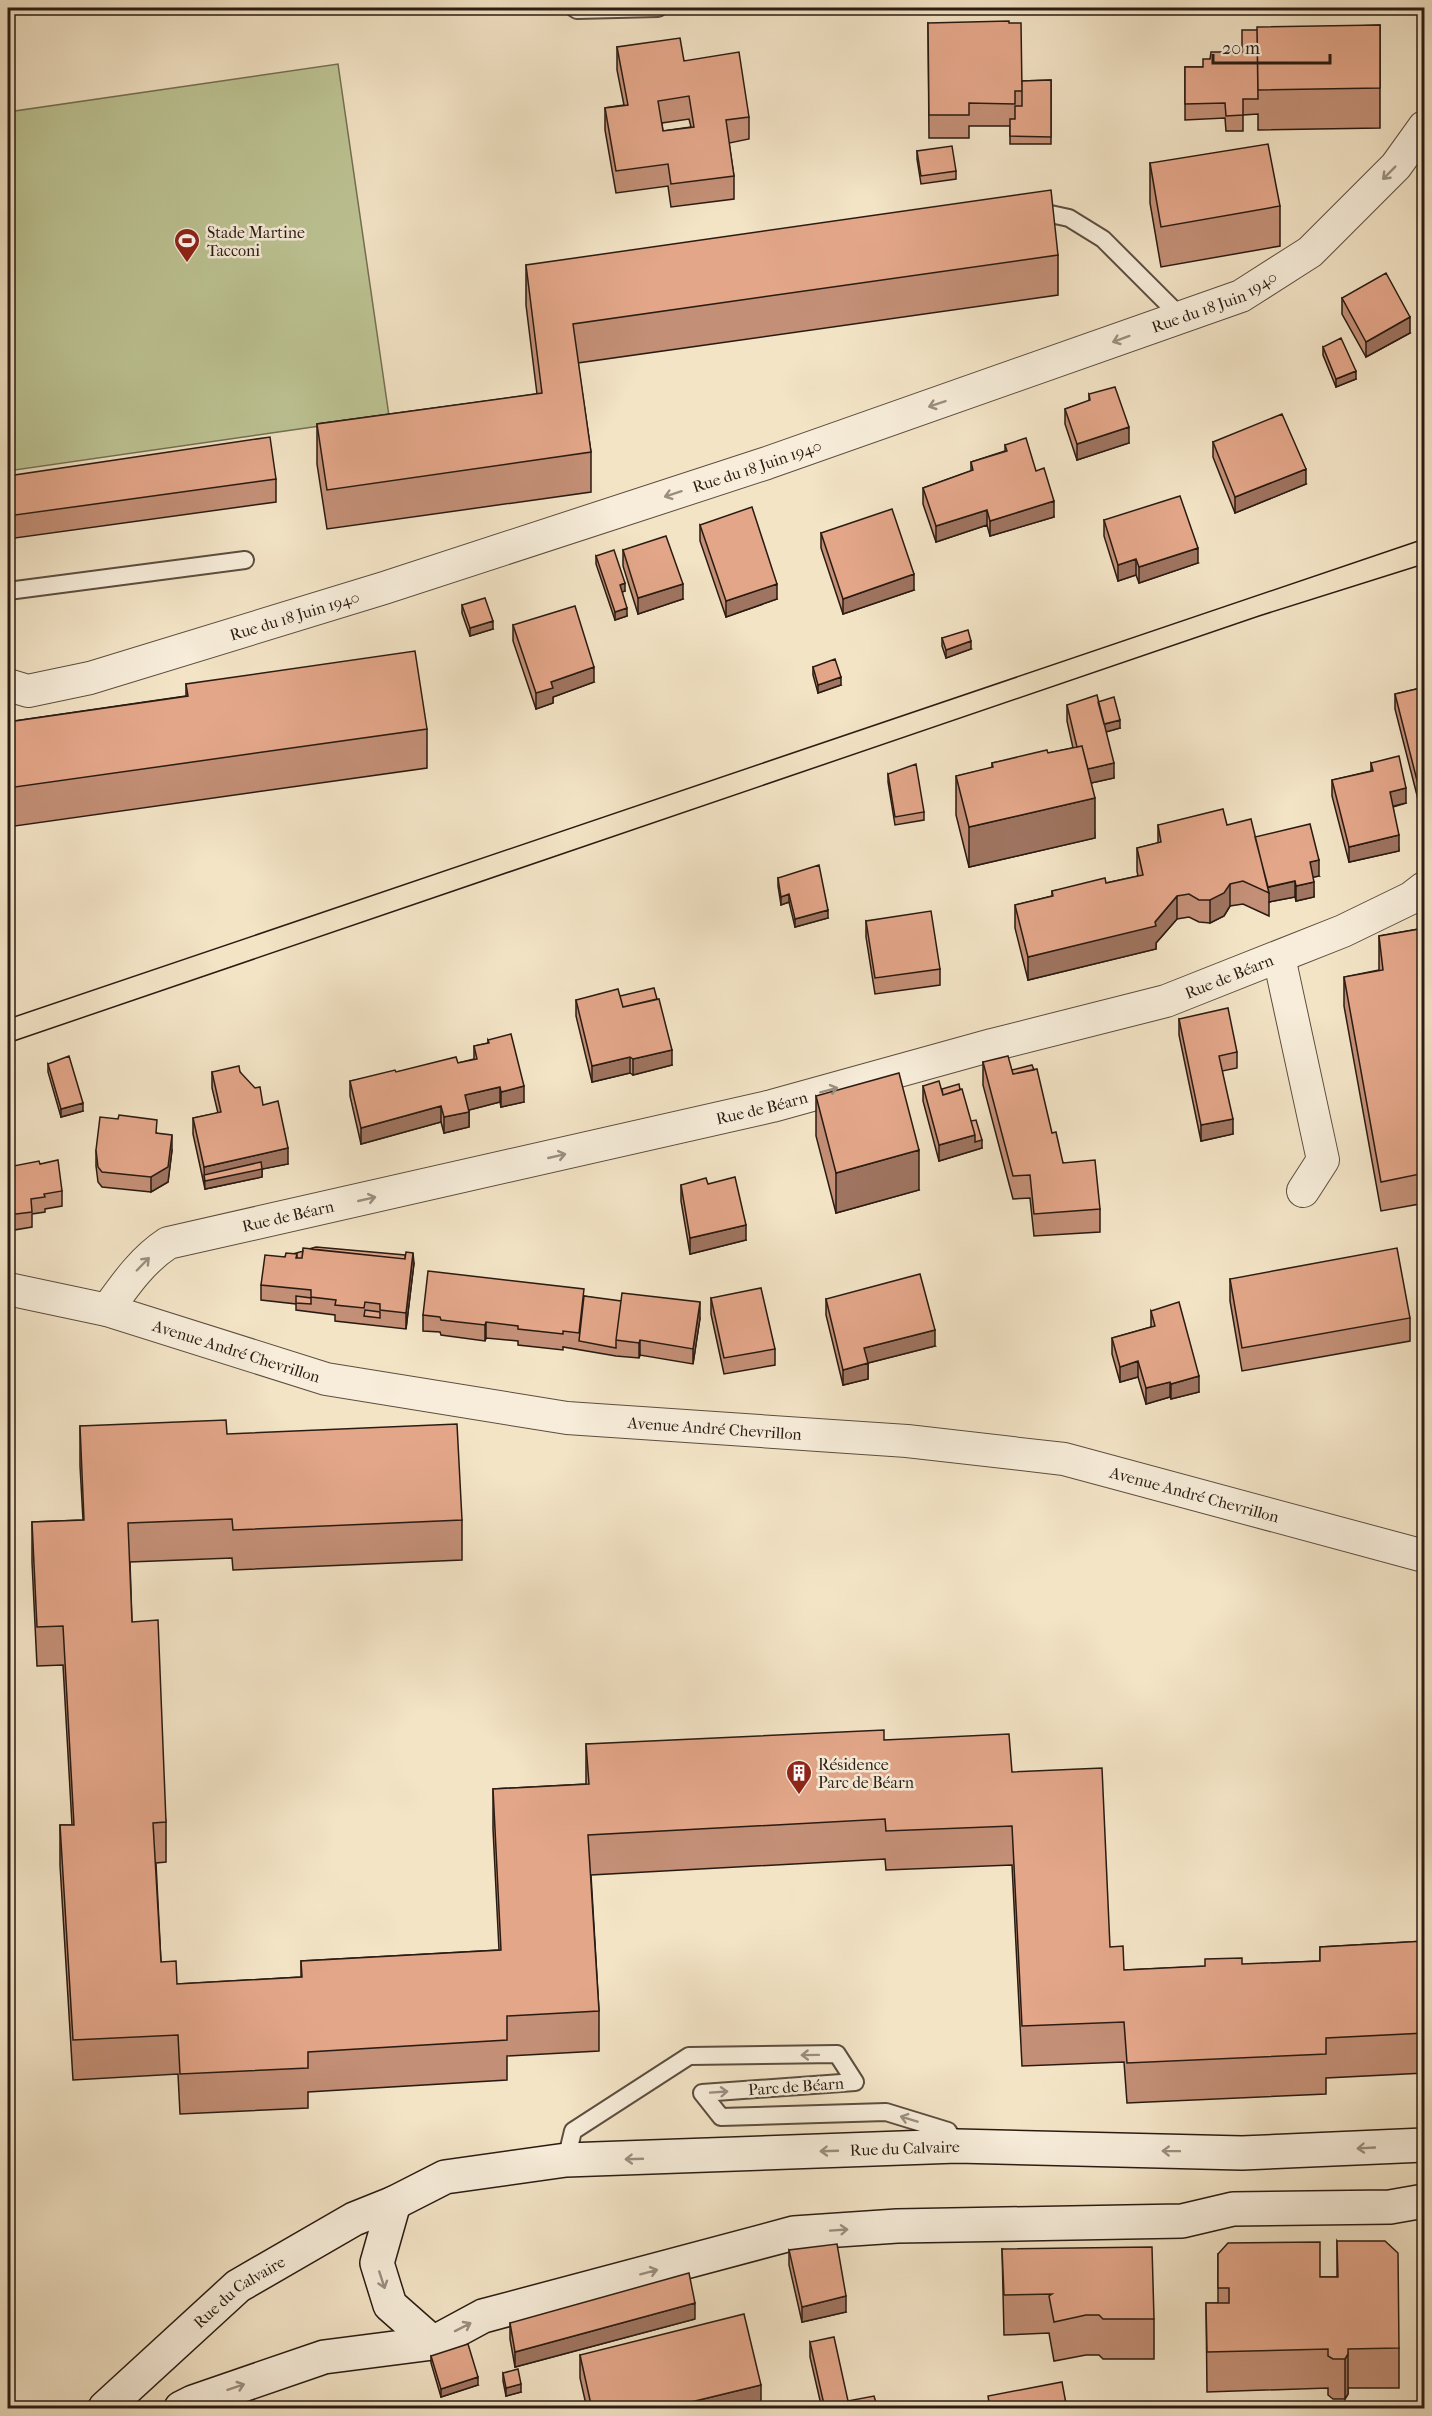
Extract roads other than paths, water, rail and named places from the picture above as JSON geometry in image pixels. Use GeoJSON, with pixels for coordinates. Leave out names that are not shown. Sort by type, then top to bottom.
{"type":"FeatureCollection","features":[{"type":"Feature","properties":{"kind":"main road","name":"Rue du Calvaire"},"geometry":{"type":"LineString","coordinates":[[105,2409],[238,2286],[354,2219],[394,2204],[445,2177],[566,2160],[957,2146],[1242,2153],[1425,2145]]}},
{"type":"Feature","properties":{"kind":"main road"},"geometry":{"type":"LineString","coordinates":[[181,2409],[193,2402],[324,2357],[433,2343],[483,2316],[794,2233],[897,2226],[1182,2221],[1233,2209],[1390,2207],[1425,2201]]}},
{"type":"Feature","properties":{"kind":"main road"},"geometry":{"type":"LineString","coordinates":[[394,2204],[376,2264],[390,2305],[433,2343]]}},
{"type":"Feature","properties":{"kind":"street","name":"Rue du 18 Juin 1940"},"geometry":{"type":"LineString","coordinates":[[14,695],[90,678],[384,588],[767,463],[1241,296],[1310,252],[1396,166],[1425,127]]}},
{"type":"Feature","properties":{"kind":"street","name":"Rue de Béarn"},"geometry":{"type":"LineString","coordinates":[[107,1310],[134,1273],[155,1252],[168,1243],[772,1106],[992,1045],[1166,1001],[1343,930],[1411,898],[1425,888]]}},
{"type":"Feature","properties":{"kind":"street"},"geometry":{"type":"LineString","coordinates":[[1279,957],[1323,1160],[1303,1191]]}},
{"type":"Feature","properties":{"kind":"street","name":"Avenue André Chevrillon"},"geometry":{"type":"LineString","coordinates":[[8,1289],[107,1310],[326,1379],[567,1418],[907,1441],[1064,1459],[1425,1556]]}},
{"type":"Feature","properties":{"kind":"lane"},"geometry":{"type":"LineString","coordinates":[[574,8],[577,10],[658,8]]}},
{"type":"Feature","properties":{"kind":"lane"},"geometry":{"type":"LineString","coordinates":[[1010,210],[1022,208],[1069,218],[1102,239],[1182,317]]}},
{"type":"Feature","properties":{"kind":"lane"},"geometry":{"type":"LineString","coordinates":[[8,591],[245,560]]}},
{"type":"Feature","properties":{"kind":"lane","name":"Parc de Béarn"},"geometry":{"type":"LineString","coordinates":[[566,2160],[573,2131],[689,2056],[837,2054],[855,2082],[702,2093],[721,2117],[886,2112],[948,2131],[957,2146]]}},
{"type":"Feature","properties":{"kind":"tram line"},"geometry":{"type":"LineString","coordinates":[[8,1019],[1424,539]]}},
{"type":"Feature","properties":{"kind":"tram line"},"geometry":{"type":"LineString","coordinates":[[8,1043],[1259,616],[1424,564]]}},
{"type":"Feature","properties":{"kind":"place","name":"Stade Martine Tacconi"},"geometry":{"type":"Point","coordinates":[187,264]}},
{"type":"Feature","properties":{"kind":"place","name":"Résidence Parc de Béarn"},"geometry":{"type":"Point","coordinates":[799,1796]}}]}
